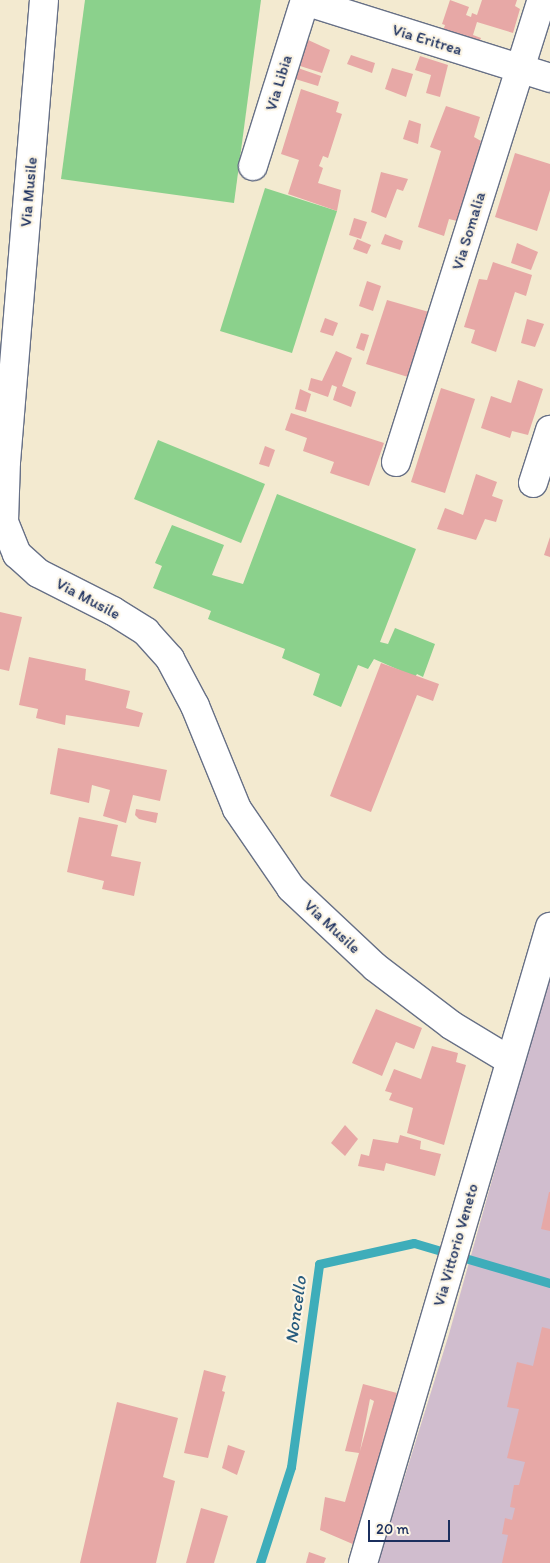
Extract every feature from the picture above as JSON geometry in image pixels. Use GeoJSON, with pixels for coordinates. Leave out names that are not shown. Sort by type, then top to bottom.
{"type":"FeatureCollection","features":[{"type":"Feature","properties":{"kind":"street","name":"Via Musile"},"geometry":{"type":"LineString","coordinates":[[44,0],[6,461],[4,522],[17,554],[38,573],[113,611],[146,632],[170,659],[195,706],[237,809],[291,888],[375,967],[451,1025],[509,1060]]}},
{"type":"Feature","properties":{"kind":"street","name":"Via Somalia"},"geometry":{"type":"LineString","coordinates":[[396,462],[542,0]]}},
{"type":"Feature","properties":{"kind":"street","name":"Via Eritrea"},"geometry":{"type":"LineString","coordinates":[[305,1],[550,78]]}},
{"type":"Feature","properties":{"kind":"street","name":"Via Libia"},"geometry":{"type":"LineString","coordinates":[[253,166],[305,1]]}},
{"type":"Feature","properties":{"kind":"street"},"geometry":{"type":"LineString","coordinates":[[533,483],[550,430]]}},
{"type":"Feature","properties":{"kind":"street","name":"Via Vittorio Veneto"},"geometry":{"type":"LineString","coordinates":[[363,1563],[509,1060],[550,927]]}},
{"type":"Feature","properties":{"kind":"shaded area"},"geometry":{"type":"Polygon","coordinates":[[[550,973],[550,1563],[378,1563],[449,1334],[550,973]]]}},
{"type":"Feature","properties":{"kind":"green space"},"geometry":{"type":"Polygon","coordinates":[[[85,0],[261,0],[234,203],[61,179],[85,0]]]}},
{"type":"Feature","properties":{"kind":"green space"},"geometry":{"type":"Polygon","coordinates":[[[265,188],[337,211],[292,353],[220,331],[265,188]]]}},
{"type":"Feature","properties":{"kind":"green space"},"geometry":{"type":"Polygon","coordinates":[[[158,440],[265,484],[241,543],[134,499],[158,440]]]}},
{"type":"Feature","properties":{"kind":"green space"},"geometry":{"type":"Polygon","coordinates":[[[277,494],[416,549],[380,642],[388,644],[395,628],[435,644],[423,677],[417,674],[415,677],[374,659],[368,669],[358,665],[341,707],[313,695],[320,674],[282,658],[285,649],[208,619],[211,611],[153,588],[162,566],[155,563],[172,525],[224,545],[212,575],[243,584],[277,494]]]}},
{"type":"Feature","properties":{"kind":"building"},"geometry":{"type":"Polygon","coordinates":[[[450,0],[469,7],[466,15],[471,17],[472,13],[477,15],[482,0],[517,0],[515,6],[520,9],[513,33],[477,22],[473,35],[481,38],[478,45],[441,37],[445,25],[442,24],[450,0]]]}},
{"type":"Feature","properties":{"kind":"building"},"geometry":{"type":"Polygon","coordinates":[[[306,39],[330,50],[322,73],[297,65],[306,39]]]}},
{"type":"Feature","properties":{"kind":"building"},"geometry":{"type":"Polygon","coordinates":[[[351,55],[375,63],[372,73],[347,64],[351,55]]]}},
{"type":"Feature","properties":{"kind":"building"},"geometry":{"type":"Polygon","coordinates":[[[420,56],[448,65],[440,97],[426,93],[431,75],[415,70],[420,56]]]}},
{"type":"Feature","properties":{"kind":"building"},"geometry":{"type":"Polygon","coordinates":[[[295,67],[321,76],[318,86],[292,78],[295,67]]]}},
{"type":"Feature","properties":{"kind":"building"},"geometry":{"type":"Polygon","coordinates":[[[392,68],[413,74],[406,97],[385,89],[392,68]]]}},
{"type":"Feature","properties":{"kind":"building"},"geometry":{"type":"Polygon","coordinates":[[[301,89],[339,102],[336,112],[342,114],[328,158],[323,156],[319,166],[323,168],[318,183],[341,190],[337,211],[288,194],[299,160],[281,154],[301,89]]]}},
{"type":"Feature","properties":{"kind":"building"},"geometry":{"type":"Polygon","coordinates":[[[446,106],[480,117],[474,137],[481,141],[475,163],[478,164],[466,199],[457,221],[449,219],[444,236],[418,227],[441,151],[430,147],[446,106]]]}},
{"type":"Feature","properties":{"kind":"building"},"geometry":{"type":"Polygon","coordinates":[[[409,120],[421,124],[418,144],[403,139],[409,120]]]}},
{"type":"Feature","properties":{"kind":"building"},"geometry":{"type":"Polygon","coordinates":[[[515,153],[550,164],[550,190],[537,231],[495,217],[515,153]]]}},
{"type":"Feature","properties":{"kind":"building"},"geometry":{"type":"Polygon","coordinates":[[[381,172],[408,179],[403,191],[397,189],[386,218],[371,212],[381,172]]]}},
{"type":"Feature","properties":{"kind":"building"},"geometry":{"type":"Polygon","coordinates":[[[354,218],[367,222],[361,239],[349,235],[354,218]]]}},
{"type":"Feature","properties":{"kind":"building"},"geometry":{"type":"Polygon","coordinates":[[[385,234],[403,241],[400,250],[381,244],[385,234]]]}},
{"type":"Feature","properties":{"kind":"building"},"geometry":{"type":"Polygon","coordinates":[[[357,239],[371,245],[367,254],[353,249],[357,239]]]}},
{"type":"Feature","properties":{"kind":"building"},"geometry":{"type":"Polygon","coordinates":[[[517,243],[538,252],[531,270],[511,263],[517,243]]]}},
{"type":"Feature","properties":{"kind":"building"},"geometry":{"type":"Polygon","coordinates":[[[493,262],[532,275],[526,296],[515,292],[496,352],[471,343],[475,330],[464,327],[479,279],[487,280],[493,262]]]}},
{"type":"Feature","properties":{"kind":"building"},"geometry":{"type":"Polygon","coordinates":[[[367,281],[381,286],[373,311],[359,306],[367,281]]]}},
{"type":"Feature","properties":{"kind":"building"},"geometry":{"type":"Polygon","coordinates":[[[387,300],[429,312],[408,377],[366,364],[387,300]]]}},
{"type":"Feature","properties":{"kind":"building"},"geometry":{"type":"Polygon","coordinates":[[[325,318],[338,323],[333,336],[320,332],[325,318]]]}},
{"type":"Feature","properties":{"kind":"building"},"geometry":{"type":"Polygon","coordinates":[[[527,319],[544,324],[535,347],[521,343],[527,319]]]}},
{"type":"Feature","properties":{"kind":"building"},"geometry":{"type":"Polygon","coordinates":[[[361,333],[369,335],[364,351],[356,348],[361,333]]]}},
{"type":"Feature","properties":{"kind":"building"},"geometry":{"type":"Polygon","coordinates":[[[336,351],[352,358],[342,386],[356,392],[351,407],[333,400],[337,387],[332,385],[328,397],[308,390],[311,378],[322,381],[336,351]]]}},
{"type":"Feature","properties":{"kind":"building"},"geometry":{"type":"Polygon","coordinates":[[[518,380],[543,389],[528,435],[512,431],[510,438],[481,428],[491,396],[511,403],[518,380]]]}},
{"type":"Feature","properties":{"kind":"building"},"geometry":{"type":"Polygon","coordinates":[[[441,388],[475,399],[445,493],[411,482],[441,388]]]}},
{"type":"Feature","properties":{"kind":"building"},"geometry":{"type":"Polygon","coordinates":[[[300,389],[311,394],[306,412],[295,409],[300,389]]]}},
{"type":"Feature","properties":{"kind":"building"},"geometry":{"type":"Polygon","coordinates":[[[291,413],[384,443],[369,486],[330,473],[334,462],[303,451],[307,438],[285,430],[291,413]]]}},
{"type":"Feature","properties":{"kind":"building"},"geometry":{"type":"Polygon","coordinates":[[[265,446],[275,450],[269,467],[259,464],[265,446]]]}},
{"type":"Feature","properties":{"kind":"building"},"geometry":{"type":"Polygon","coordinates":[[[476,474],[497,482],[492,496],[503,500],[496,522],[485,519],[476,540],[437,529],[445,508],[463,515],[476,474]]]}},
{"type":"Feature","properties":{"kind":"building"},"geometry":{"type":"Polygon","coordinates":[[[550,537],[550,557],[544,555],[550,537]]]}},
{"type":"Feature","properties":{"kind":"building"},"geometry":{"type":"Polygon","coordinates":[[[0,612],[22,617],[9,671],[0,669],[0,612]]]}},
{"type":"Feature","properties":{"kind":"building"},"geometry":{"type":"Polygon","coordinates":[[[29,657],[86,669],[85,680],[130,691],[126,708],[143,713],[139,727],[66,715],[65,725],[36,718],[38,709],[19,705],[29,657]]]}},
{"type":"Feature","properties":{"kind":"building"},"geometry":{"type":"Polygon","coordinates":[[[381,663],[439,684],[433,701],[417,695],[371,812],[330,796],[381,663]]]}},
{"type":"Feature","properties":{"kind":"building"},"geometry":{"type":"Polygon","coordinates":[[[58,748],[167,770],[160,801],[133,795],[126,823],[103,816],[110,790],[92,785],[89,803],[50,794],[58,748]]]}},
{"type":"Feature","properties":{"kind":"building"},"geometry":{"type":"Polygon","coordinates":[[[136,809],[158,813],[156,823],[139,819],[135,815],[136,809]]]}},
{"type":"Feature","properties":{"kind":"building"},"geometry":{"type":"Polygon","coordinates":[[[79,817],[118,825],[111,856],[141,862],[134,896],[102,889],[104,881],[67,872],[79,817]]]}},
{"type":"Feature","properties":{"kind":"building"},"geometry":{"type":"Polygon","coordinates":[[[376,1009],[422,1028],[414,1049],[396,1042],[382,1076],[352,1063],[376,1009]]]}},
{"type":"Feature","properties":{"kind":"building"},"geometry":{"type":"Polygon","coordinates":[[[432,1046],[458,1053],[456,1062],[466,1065],[444,1145],[407,1133],[413,1108],[389,1100],[392,1093],[385,1091],[394,1069],[421,1079],[432,1046]]]}},
{"type":"Feature","properties":{"kind":"building"},"geometry":{"type":"Polygon","coordinates":[[[345,1125],[358,1139],[345,1156],[331,1143],[345,1125]]]}},
{"type":"Feature","properties":{"kind":"building"},"geometry":{"type":"Polygon","coordinates":[[[400,1135],[421,1141],[420,1149],[441,1154],[435,1176],[386,1163],[384,1171],[358,1166],[361,1154],[369,1156],[373,1139],[398,1143],[400,1135]]]}},
{"type":"Feature","properties":{"kind":"building"},"geometry":{"type":"Polygon","coordinates":[[[550,1192],[550,1231],[541,1229],[550,1192]]]}},
{"type":"Feature","properties":{"kind":"building"},"geometry":{"type":"Polygon","coordinates":[[[542,1327],[550,1329],[550,1563],[502,1563],[508,1535],[502,1534],[505,1518],[512,1520],[515,1508],[510,1507],[514,1485],[519,1485],[525,1462],[507,1458],[519,1409],[507,1407],[517,1362],[533,1366],[542,1327]]]}},
{"type":"Feature","properties":{"kind":"building"},"geometry":{"type":"Polygon","coordinates":[[[204,1370],[226,1376],[222,1391],[225,1392],[208,1458],[184,1453],[204,1370]]]}},
{"type":"Feature","properties":{"kind":"building"},"geometry":{"type":"Polygon","coordinates":[[[363,1384],[397,1393],[394,1406],[398,1407],[362,1548],[320,1530],[325,1497],[345,1502],[359,1453],[345,1451],[363,1384]],[[370,1399],[360,1451],[374,1401],[370,1399]]]}},
{"type":"Feature","properties":{"kind":"building"},"geometry":{"type":"Polygon","coordinates":[[[117,1402],[178,1418],[163,1477],[175,1481],[156,1563],[80,1563],[117,1402]]]}},
{"type":"Feature","properties":{"kind":"building"},"geometry":{"type":"Polygon","coordinates":[[[228,1445],[245,1451],[237,1475],[222,1468],[228,1445]]]}},
{"type":"Feature","properties":{"kind":"building"},"geometry":{"type":"Polygon","coordinates":[[[201,1508],[228,1516],[214,1563],[186,1563],[201,1508]]]}},
{"type":"Feature","properties":{"kind":"building"},"geometry":{"type":"Polygon","coordinates":[[[309,1552],[326,1558],[324,1563],[306,1563],[309,1552]]]}},
{"type":"Feature","properties":{"kind":"waterway","name":"Noncello"},"geometry":{"type":"LineString","coordinates":[[260,1563],[291,1467],[319,1264],[414,1243],[550,1283]]}}]}
